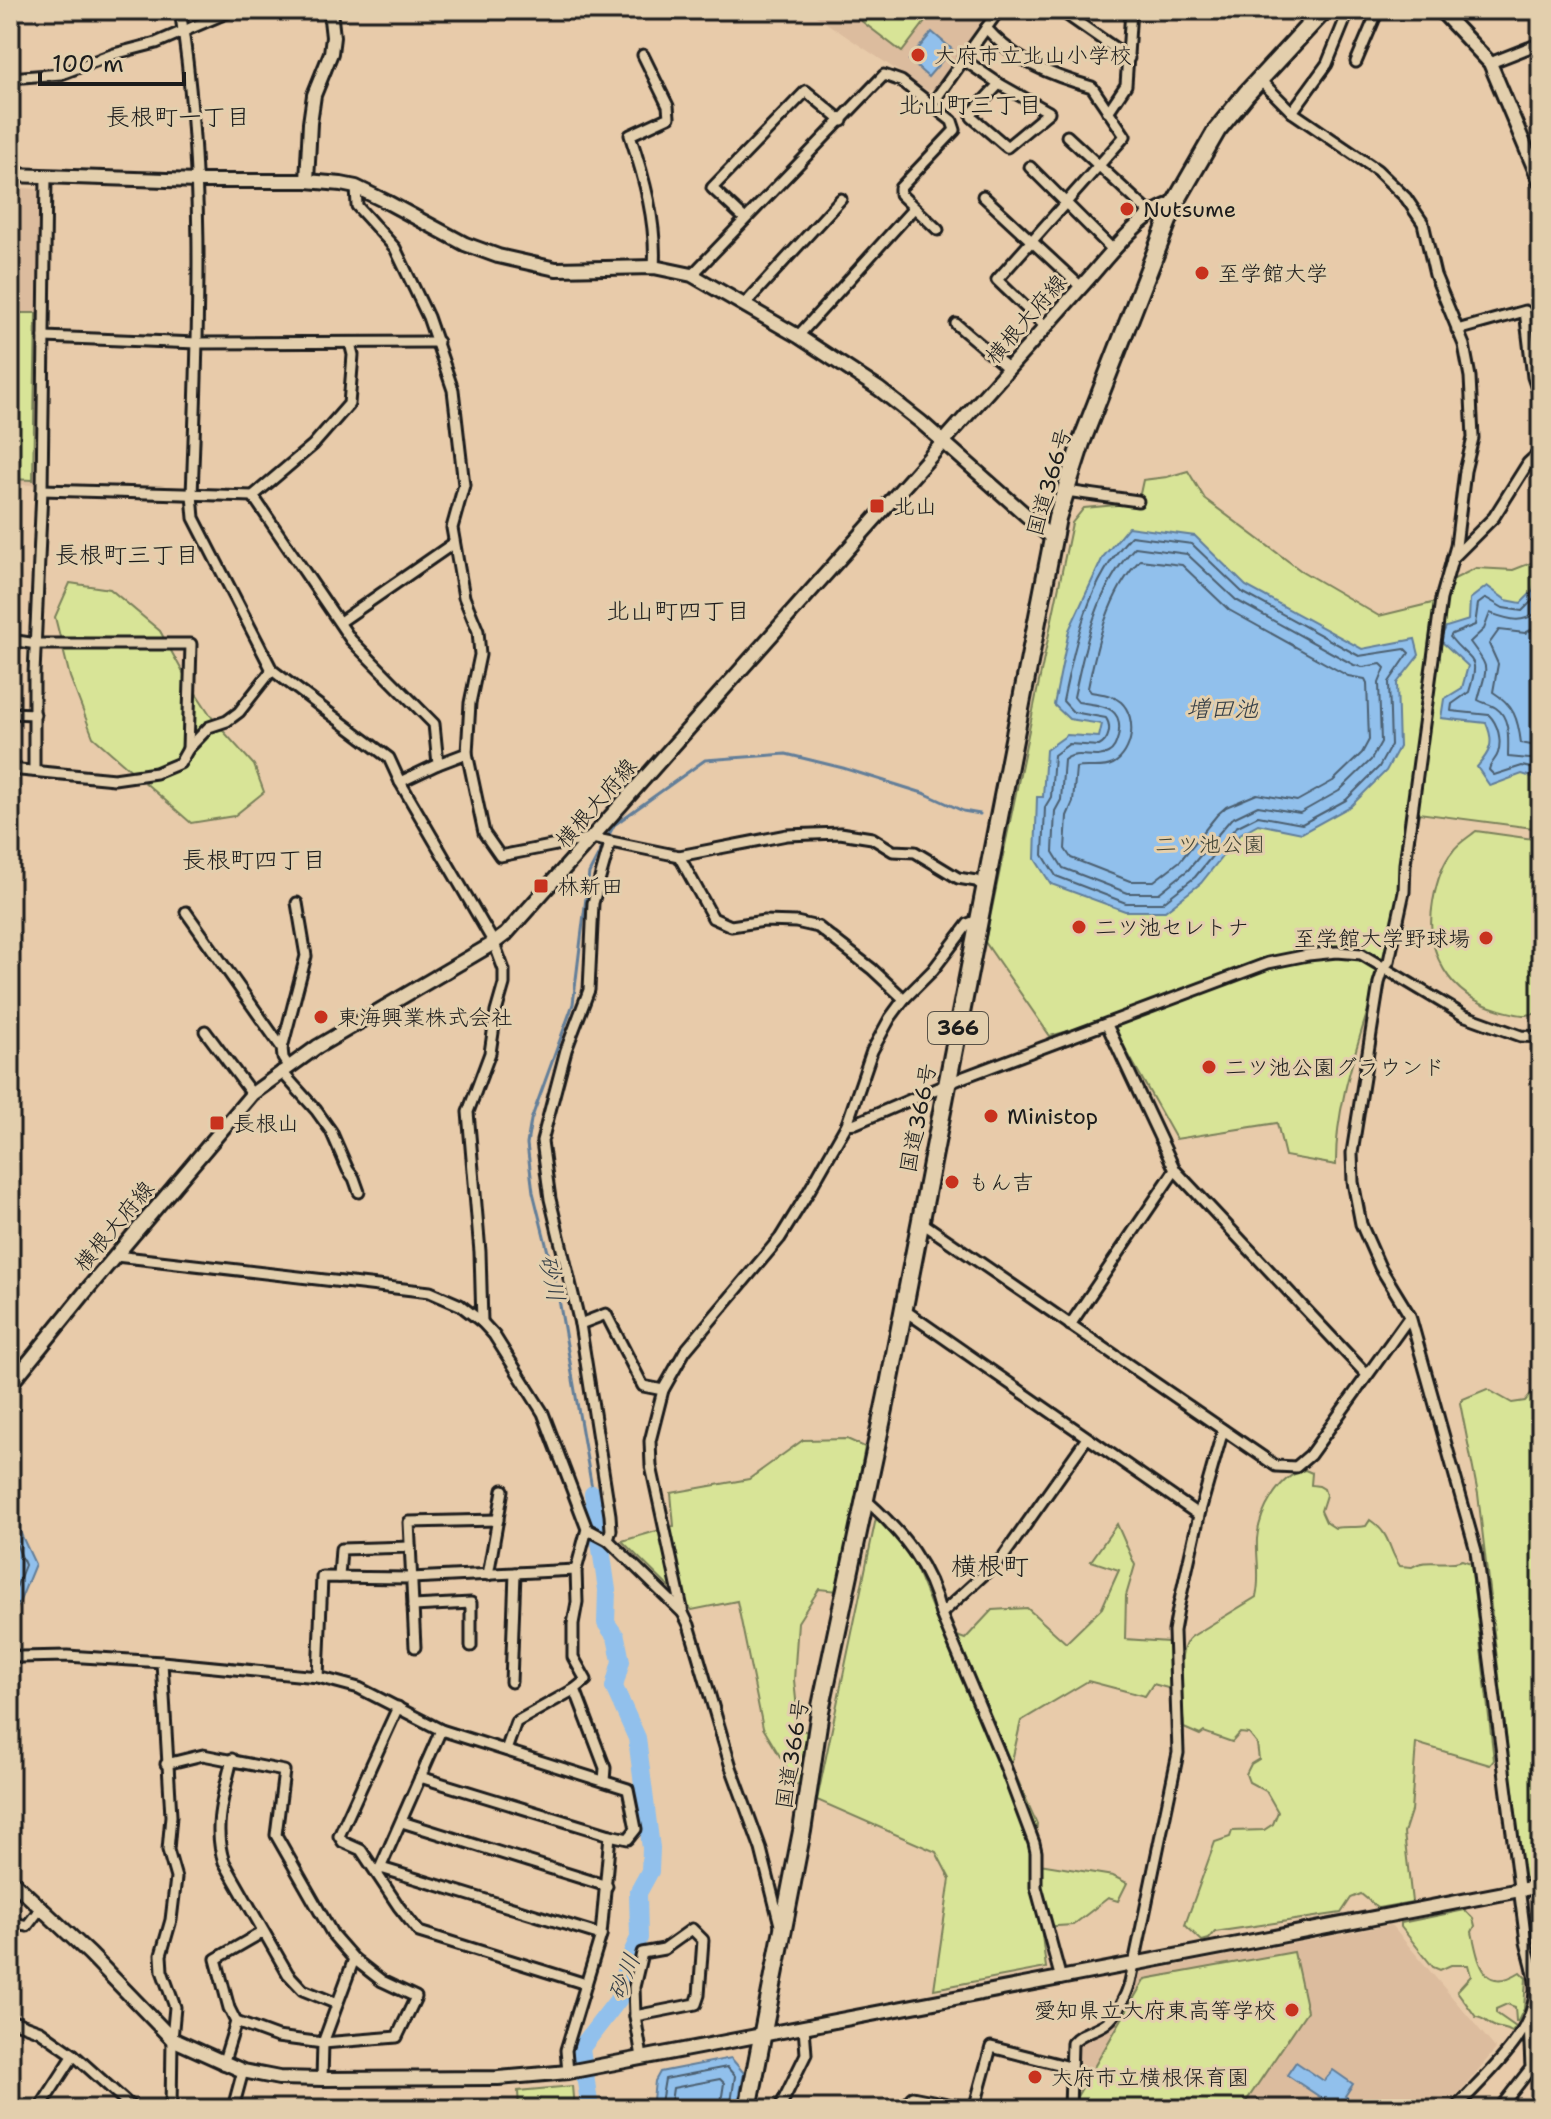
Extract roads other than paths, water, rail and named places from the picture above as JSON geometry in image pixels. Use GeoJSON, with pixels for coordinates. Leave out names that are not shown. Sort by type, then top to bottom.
{"type":"FeatureCollection","features":[{"type":"Feature","properties":{"kind":"highway","name":"国道366号"},"geometry":{"type":"LineString","coordinates":[[748,2109],[802,1831],[820,1711],[866,1500],[984,887],[1053,539],[1066,491],[1081,443],[1175,203],[1217,130],[1324,10]]}},
{"type":"Feature","properties":{"kind":"street"},"geometry":{"type":"LineString","coordinates":[[180,10],[198,181],[194,518],[272,670],[389,758],[494,943],[504,970],[490,1053],[468,1112],[480,1252],[482,1322]]}},
{"type":"Feature","properties":{"kind":"street"},"geometry":{"type":"LineString","coordinates":[[10,78],[61,74],[233,10]]}},
{"type":"Feature","properties":{"kind":"street"},"geometry":{"type":"LineString","coordinates":[[307,181],[314,95],[331,53],[330,10]]}},
{"type":"Feature","properties":{"kind":"street"},"geometry":{"type":"LineString","coordinates":[[932,104],[999,10]]}},
{"type":"Feature","properties":{"kind":"street"},"geometry":{"type":"LineString","coordinates":[[1060,10],[1129,58]]}},
{"type":"Feature","properties":{"kind":"street"},"geometry":{"type":"LineString","coordinates":[[1108,112],[1126,85],[1131,10]]}},
{"type":"Feature","properties":{"kind":"street"},"geometry":{"type":"LineString","coordinates":[[1292,112],[1327,64],[1349,10]]}},
{"type":"Feature","properties":{"kind":"street"},"geometry":{"type":"LineString","coordinates":[[1356,62],[1376,15],[1371,10]]}},
{"type":"Feature","properties":{"kind":"street"},"geometry":{"type":"LineString","coordinates":[[1440,10],[1490,63],[1541,184]]}},
{"type":"Feature","properties":{"kind":"street"},"geometry":{"type":"LineString","coordinates":[[986,28],[1003,48],[1050,75],[1092,87],[1125,136],[997,280],[1046,327]]}},
{"type":"Feature","properties":{"kind":"street"},"geometry":{"type":"LineString","coordinates":[[1490,63],[1541,43]]}},
{"type":"Feature","properties":{"kind":"street"},"geometry":{"type":"LineString","coordinates":[[643,55],[668,106],[669,117],[630,135],[641,168],[655,234],[654,267]]}},
{"type":"Feature","properties":{"kind":"street"},"geometry":{"type":"LineString","coordinates":[[964,60],[1049,112],[1007,147],[972,117],[972,113],[999,84]]}},
{"type":"Feature","properties":{"kind":"street"},"geometry":{"type":"LineString","coordinates":[[692,275],[884,75],[901,81],[952,121],[955,130],[900,188],[900,194],[938,230]]}},
{"type":"Feature","properties":{"kind":"street"},"geometry":{"type":"LineString","coordinates":[[1260,80],[1292,112],[1377,170],[1406,198],[1423,223],[1435,275],[1464,345],[1470,377],[1473,438],[1465,471],[1456,546],[1441,599],[1430,670],[1404,892],[1389,961],[1384,967],[1352,1153],[1353,1182],[1361,1224],[1380,1267],[1410,1316],[1476,1551],[1526,1942],[1535,1983],[1535,2001],[1529,2020],[1518,2038],[1455,2109]]}},
{"type":"Feature","properties":{"kind":"street"},"geometry":{"type":"LineString","coordinates":[[745,219],[712,188],[806,91],[842,121]]}},
{"type":"Feature","properties":{"kind":"street"},"geometry":{"type":"LineString","coordinates":[[1067,136],[1151,214]]}},
{"type":"Feature","properties":{"kind":"street"},"geometry":{"type":"LineString","coordinates":[[1030,167],[1114,251]]}},
{"type":"Feature","properties":{"kind":"street"},"geometry":{"type":"LineString","coordinates":[[10,175],[307,181],[356,187],[465,244],[498,256],[570,270],[654,267],[692,275],[798,336],[879,389],[945,442],[1053,539]]}},
{"type":"Feature","properties":{"kind":"street"},"geometry":{"type":"LineString","coordinates":[[34,771],[46,176]]}},
{"type":"Feature","properties":{"kind":"street"},"geometry":{"type":"LineString","coordinates":[[356,187],[357,206],[395,248],[438,342],[453,390],[464,485],[452,528],[464,597],[478,631],[480,655],[470,703],[467,753],[484,833],[500,856],[592,838],[679,856],[787,835],[840,833],[872,838],[893,851],[915,852],[958,878],[976,881],[984,887]]}},
{"type":"Feature","properties":{"kind":"street"},"geometry":{"type":"LineString","coordinates":[[983,196],[1081,287]]}},
{"type":"Feature","properties":{"kind":"street"},"geometry":{"type":"LineString","coordinates":[[744,305],[841,199]]}},
{"type":"Feature","properties":{"kind":"street","name":"横根大府線"},"geometry":{"type":"LineString","coordinates":[[10,1385],[252,1094],[284,1069],[494,943],[592,838],[1114,251],[1159,207],[1175,203]]}},
{"type":"Feature","properties":{"kind":"street"},"geometry":{"type":"LineString","coordinates":[[798,336],[914,208]]}},
{"type":"Feature","properties":{"kind":"street"},"geometry":{"type":"LineString","coordinates":[[1457,330],[1525,311],[1533,377],[1541,401]]}},
{"type":"Feature","properties":{"kind":"street"},"geometry":{"type":"LineString","coordinates":[[956,324],[1009,369]]}},
{"type":"Feature","properties":{"kind":"street"},"geometry":{"type":"LineString","coordinates":[[44,337],[197,343],[438,342]]}},
{"type":"Feature","properties":{"kind":"street"},"geometry":{"type":"LineString","coordinates":[[42,490],[253,496],[313,445],[349,404],[353,355],[350,343]]}},
{"type":"Feature","properties":{"kind":"street"},"geometry":{"type":"LineString","coordinates":[[1450,561],[1494,517],[1528,463],[1541,451]]}},
{"type":"Feature","properties":{"kind":"street"},"geometry":{"type":"LineString","coordinates":[[1066,491],[1138,501]]}},
{"type":"Feature","properties":{"kind":"street"},"geometry":{"type":"LineString","coordinates":[[253,496],[351,640],[434,724],[438,764]]}},
{"type":"Feature","properties":{"kind":"street"},"geometry":{"type":"LineString","coordinates":[[340,622],[454,543]]}},
{"type":"Feature","properties":{"kind":"street"},"geometry":{"type":"LineString","coordinates":[[10,640],[37,644],[191,644],[188,749]]}},
{"type":"Feature","properties":{"kind":"street"},"geometry":{"type":"LineString","coordinates":[[10,769],[114,779],[156,773],[180,763],[188,749],[209,727],[227,721],[239,712],[272,670]]}},
{"type":"Feature","properties":{"kind":"street"},"geometry":{"type":"LineString","coordinates":[[10,713],[35,714]]}},
{"type":"Feature","properties":{"kind":"street"},"geometry":{"type":"LineString","coordinates":[[400,782],[467,753]]}},
{"type":"Feature","properties":{"kind":"street"},"geometry":{"type":"LineString","coordinates":[[606,1538],[611,1530],[610,1515],[580,1324],[550,1199],[542,1141],[566,1050],[589,990],[593,903],[610,843]]}},
{"type":"Feature","properties":{"kind":"street"},"geometry":{"type":"LineString","coordinates":[[679,856],[713,918],[731,926],[764,921],[796,922],[818,927],[872,969],[904,999]]}},
{"type":"Feature","properties":{"kind":"street"},"geometry":{"type":"LineString","coordinates":[[297,903],[306,956],[282,1048],[284,1069],[331,1131],[359,1192]]}},
{"type":"Feature","properties":{"kind":"street"},"geometry":{"type":"LineString","coordinates":[[186,912],[282,1048]]}},
{"type":"Feature","properties":{"kind":"street"},"geometry":{"type":"LineString","coordinates":[[781,1932],[761,1849],[731,1767],[683,1613],[651,1466],[650,1441],[663,1390],[685,1351],[780,1238],[847,1124],[872,1051],[904,999],[933,970],[968,924],[978,920]]}},
{"type":"Feature","properties":{"kind":"street"},"geometry":{"type":"LineString","coordinates":[[847,1124],[1271,962],[1337,952],[1361,954],[1463,1015],[1486,1025],[1521,1036],[1541,1037]]}},
{"type":"Feature","properties":{"kind":"street"},"geometry":{"type":"LineString","coordinates":[[1107,1025],[1175,1170],[1367,1375]]}},
{"type":"Feature","properties":{"kind":"street"},"geometry":{"type":"LineString","coordinates":[[205,1031],[252,1094]]}},
{"type":"Feature","properties":{"kind":"street"},"geometry":{"type":"LineString","coordinates":[[1070,1325],[1175,1170]]}},
{"type":"Feature","properties":{"kind":"street"},"geometry":{"type":"LineString","coordinates":[[919,1221],[1276,1466],[1296,1467],[1310,1455],[1410,1316]]}},
{"type":"Feature","properties":{"kind":"street"},"geometry":{"type":"LineString","coordinates":[[116,1256],[430,1292],[460,1305],[494,1335],[535,1398],[588,1529],[576,1570],[573,1657],[586,1680],[516,1722],[506,1750]]}},
{"type":"Feature","properties":{"kind":"street"},"geometry":{"type":"LineString","coordinates":[[902,1309],[1196,1513],[1200,1511]]}},
{"type":"Feature","properties":{"kind":"street"},"geometry":{"type":"LineString","coordinates":[[580,1324],[606,1314],[643,1386],[663,1390]]}},
{"type":"Feature","properties":{"kind":"street"},"geometry":{"type":"LineString","coordinates":[[1070,2109],[1072,2043],[1079,2035],[1109,2021],[1127,1993],[1178,1753],[1174,1631],[1200,1511],[1223,1430]]}},
{"type":"Feature","properties":{"kind":"street"},"geometry":{"type":"LineString","coordinates":[[941,1614],[1003,1557],[1087,1438]]}},
{"type":"Feature","properties":{"kind":"street"},"geometry":{"type":"LineString","coordinates":[[488,1575],[503,1490]]}},
{"type":"Feature","properties":{"kind":"street"},"geometry":{"type":"LineString","coordinates":[[866,1500],[896,1527],[931,1582],[941,1614],[1034,1843],[1036,1887],[1061,1979]]}},
{"type":"Feature","properties":{"kind":"street"},"geometry":{"type":"LineString","coordinates":[[415,1647],[409,1522],[498,1520]]}},
{"type":"Feature","properties":{"kind":"street"},"geometry":{"type":"LineString","coordinates":[[588,1529],[606,1538],[683,1613]]}},
{"type":"Feature","properties":{"kind":"street"},"geometry":{"type":"LineString","coordinates":[[339,1577],[341,1549],[410,1547]]}},
{"type":"Feature","properties":{"kind":"street"},"geometry":{"type":"LineString","coordinates":[[318,1677],[322,1577],[411,1578],[576,1570]]}},
{"type":"Feature","properties":{"kind":"street"},"geometry":{"type":"LineString","coordinates":[[511,1682],[515,1573]]}},
{"type":"Feature","properties":{"kind":"street"},"geometry":{"type":"LineString","coordinates":[[413,1606],[471,1603],[471,1646]]}},
{"type":"Feature","properties":{"kind":"street"},"geometry":{"type":"LineString","coordinates":[[10,1654],[20,1657],[67,1656],[162,1662],[318,1677],[359,1688],[441,1730],[628,1789],[636,1829],[628,1839],[610,1835],[420,1777]]}},
{"type":"Feature","properties":{"kind":"street"},"geometry":{"type":"LineString","coordinates":[[162,1662],[171,1816],[168,1850],[176,1878],[171,1920],[161,1955],[162,1971],[175,2007],[171,2109]]}},
{"type":"Feature","properties":{"kind":"street"},"geometry":{"type":"LineString","coordinates":[[575,1689],[605,1768],[604,1781]]}},
{"type":"Feature","properties":{"kind":"street"},"geometry":{"type":"LineString","coordinates":[[398,1707],[339,1836],[343,1842],[361,1850],[419,1932],[586,1984]]}},
{"type":"Feature","properties":{"kind":"street"},"geometry":{"type":"LineString","coordinates":[[379,1872],[441,1730]]}},
{"type":"Feature","properties":{"kind":"street"},"geometry":{"type":"LineString","coordinates":[[166,1764],[203,1755],[284,1771],[276,1835],[333,1935],[354,1959],[382,1981],[416,1997],[397,2037],[323,2043],[277,2037],[236,2022]]}},
{"type":"Feature","properties":{"kind":"street"},"geometry":{"type":"LineString","coordinates":[[232,1759],[218,1824],[219,1846],[224,1862],[288,1974],[303,1990],[335,2003]]}},
{"type":"Feature","properties":{"kind":"street"},"geometry":{"type":"LineString","coordinates":[[402,1822],[607,1886]]}},
{"type":"Feature","properties":{"kind":"street"},"geometry":{"type":"LineString","coordinates":[[571,2072],[566,2050],[601,1935],[610,1835]]}},
{"type":"Feature","properties":{"kind":"street"},"geometry":{"type":"LineString","coordinates":[[379,1872],[601,1935]]}},
{"type":"Feature","properties":{"kind":"street"},"geometry":{"type":"LineString","coordinates":[[10,1879],[90,1954],[172,2039],[243,2071],[279,2078],[322,2079],[498,2078],[571,2072],[1541,1886]]}},
{"type":"Feature","properties":{"kind":"street"},"geometry":{"type":"LineString","coordinates":[[10,1922],[27,1926],[40,1909]]}},
{"type":"Feature","properties":{"kind":"street"},"geometry":{"type":"LineString","coordinates":[[635,2016],[696,2004],[703,1940],[692,1929],[664,1949],[642,1953],[634,1987],[635,2016],[642,2057]]}},
{"type":"Feature","properties":{"kind":"street"},"geometry":{"type":"LineString","coordinates":[[223,2064],[236,2022],[216,1959],[263,1932]]}},
{"type":"Feature","properties":{"kind":"street"},"geometry":{"type":"LineString","coordinates":[[322,2079],[323,2043],[335,2003],[354,1959]]}},
{"type":"Feature","properties":{"kind":"street"},"geometry":{"type":"LineString","coordinates":[[10,2020],[40,2031],[74,2055],[134,2109]]}},
{"type":"Feature","properties":{"kind":"street"},"geometry":{"type":"LineString","coordinates":[[1499,2109],[1531,2068],[1529,2020]]}},
{"type":"Feature","properties":{"kind":"street"},"geometry":{"type":"LineString","coordinates":[[779,2109],[806,2054],[804,2027]]}},
{"type":"Feature","properties":{"kind":"street"},"geometry":{"type":"LineString","coordinates":[[902,2109],[912,2097],[974,2109],[991,2047],[1070,2067]]}},
{"type":"Feature","properties":{"kind":"street"},"geometry":{"type":"LineString","coordinates":[[39,2109],[74,2055]]}},
{"type":"Feature","properties":{"kind":"street"},"geometry":{"type":"LineString","coordinates":[[238,2109],[234,2104],[243,2071]]}},
{"type":"Feature","properties":{"kind":"water"},"geometry":{"type":"Polygon","coordinates":[[[932,32],[952,49],[928,77],[909,60],[932,32]]]}},
{"type":"Feature","properties":{"kind":"water","name":"増田池"},"geometry":{"type":"Polygon","coordinates":[[[1128,527],[1195,536],[1246,586],[1362,649],[1415,639],[1419,655],[1397,683],[1399,747],[1386,771],[1351,806],[1302,833],[1258,824],[1240,834],[1201,883],[1165,911],[1125,911],[1051,884],[1035,859],[1037,797],[1043,797],[1046,750],[1067,735],[1099,737],[1102,724],[1069,719],[1054,705],[1069,630],[1103,557],[1128,527]]]}},
{"type":"Feature","properties":{"kind":"water"},"geometry":{"type":"Polygon","coordinates":[[[1541,575],[1541,780],[1522,774],[1490,786],[1477,767],[1490,747],[1486,723],[1441,718],[1444,699],[1462,688],[1468,666],[1440,640],[1446,627],[1469,620],[1470,599],[1487,586],[1506,600],[1521,603],[1533,591],[1541,575]]]}},
{"type":"Feature","properties":{"kind":"water"},"geometry":{"type":"Polygon","coordinates":[[[10,1493],[19,1503],[20,1532],[35,1564],[10,1625],[10,1493]]]}},
{"type":"Feature","properties":{"kind":"water"},"geometry":{"type":"Polygon","coordinates":[[[731,2058],[744,2073],[737,2109],[652,2109],[655,2081],[660,2072],[731,2058]]]}},
{"type":"Feature","properties":{"kind":"water"},"geometry":{"type":"Polygon","coordinates":[[[1296,2062],[1324,2081],[1333,2070],[1353,2084],[1345,2096],[1365,2109],[1338,2109],[1287,2075],[1296,2062]]]}},
{"type":"Feature","properties":{"kind":"waterway","name":"砂川"},"geometry":{"type":"LineString","coordinates":[[593,1494],[557,1288],[533,1192],[527,1144],[531,1120],[573,1004],[589,873],[614,825],[705,760],[786,754],[843,768],[926,794],[963,811],[980,814]]}},
{"type":"Feature","properties":{"kind":"waterway","name":"砂川"},"geometry":{"type":"LineString","coordinates":[[590,2109],[581,2048],[618,2000],[627,1964],[639,1938],[638,1893],[650,1871],[651,1848],[637,1738],[614,1687],[621,1661],[616,1637],[606,1623],[607,1590],[593,1494]]}},
{"type":"Feature","properties":{"kind":"railway"},"geometry":{"type":"LineString","coordinates":[[1539,10],[1541,16]]}},
{"type":"Feature","properties":{"kind":"place","name":"大府市立北山小学校"},"geometry":{"type":"Point","coordinates":[918,55]}},
{"type":"Feature","properties":{"kind":"place","name":"Nutsume"},"geometry":{"type":"Point","coordinates":[1127,209]}},
{"type":"Feature","properties":{"kind":"place","name":"至学館大学"},"geometry":{"type":"Point","coordinates":[1202,273]}},
{"type":"Feature","properties":{"kind":"place","name":"北山"},"geometry":{"type":"Point","coordinates":[877,506]}},
{"type":"Feature","properties":{"kind":"place","name":"林新田"},"geometry":{"type":"Point","coordinates":[541,886]}},
{"type":"Feature","properties":{"kind":"place","name":"二ツ池セレトナ"},"geometry":{"type":"Point","coordinates":[1079,927]}},
{"type":"Feature","properties":{"kind":"place","name":"至学館大学野球場"},"geometry":{"type":"Point","coordinates":[1486,938]}},
{"type":"Feature","properties":{"kind":"place","name":"東海興業株式会社"},"geometry":{"type":"Point","coordinates":[321,1017]}},
{"type":"Feature","properties":{"kind":"place","name":"二ツ池公園グラウンド"},"geometry":{"type":"Point","coordinates":[1209,1067]}},
{"type":"Feature","properties":{"kind":"place","name":"Ministop"},"geometry":{"type":"Point","coordinates":[991,1116]}},
{"type":"Feature","properties":{"kind":"place","name":"長根山"},"geometry":{"type":"Point","coordinates":[217,1123]}},
{"type":"Feature","properties":{"kind":"place","name":"もん吉"},"geometry":{"type":"Point","coordinates":[952,1182]}},
{"type":"Feature","properties":{"kind":"place","name":"愛知県立大府東高等学校"},"geometry":{"type":"Point","coordinates":[1292,2010]}},
{"type":"Feature","properties":{"kind":"place","name":"大府市立横根保育園"},"geometry":{"type":"Point","coordinates":[1035,2077]}},
{"type":"Feature","properties":{"kind":"district","name":"北山町三丁目"},"geometry":{"type":"Point","coordinates":[970,105]}},
{"type":"Feature","properties":{"kind":"district","name":"長根町一丁目"},"geometry":{"type":"Point","coordinates":[178,117]}},
{"type":"Feature","properties":{"kind":"district","name":"長根町三丁目"},"geometry":{"type":"Point","coordinates":[127,555]}},
{"type":"Feature","properties":{"kind":"district","name":"北山町四丁目"},"geometry":{"type":"Point","coordinates":[678,611]}},
{"type":"Feature","properties":{"kind":"district","name":"長根町四丁目"},"geometry":{"type":"Point","coordinates":[254,860]}},
{"type":"Feature","properties":{"kind":"district","name":"横根町"},"geometry":{"type":"Point","coordinates":[990,1565]}},
{"type":"Feature","properties":{"kind":"park label","name":"二ツ池公園"},"geometry":{"type":"Point","coordinates":[1210,844]}}]}
